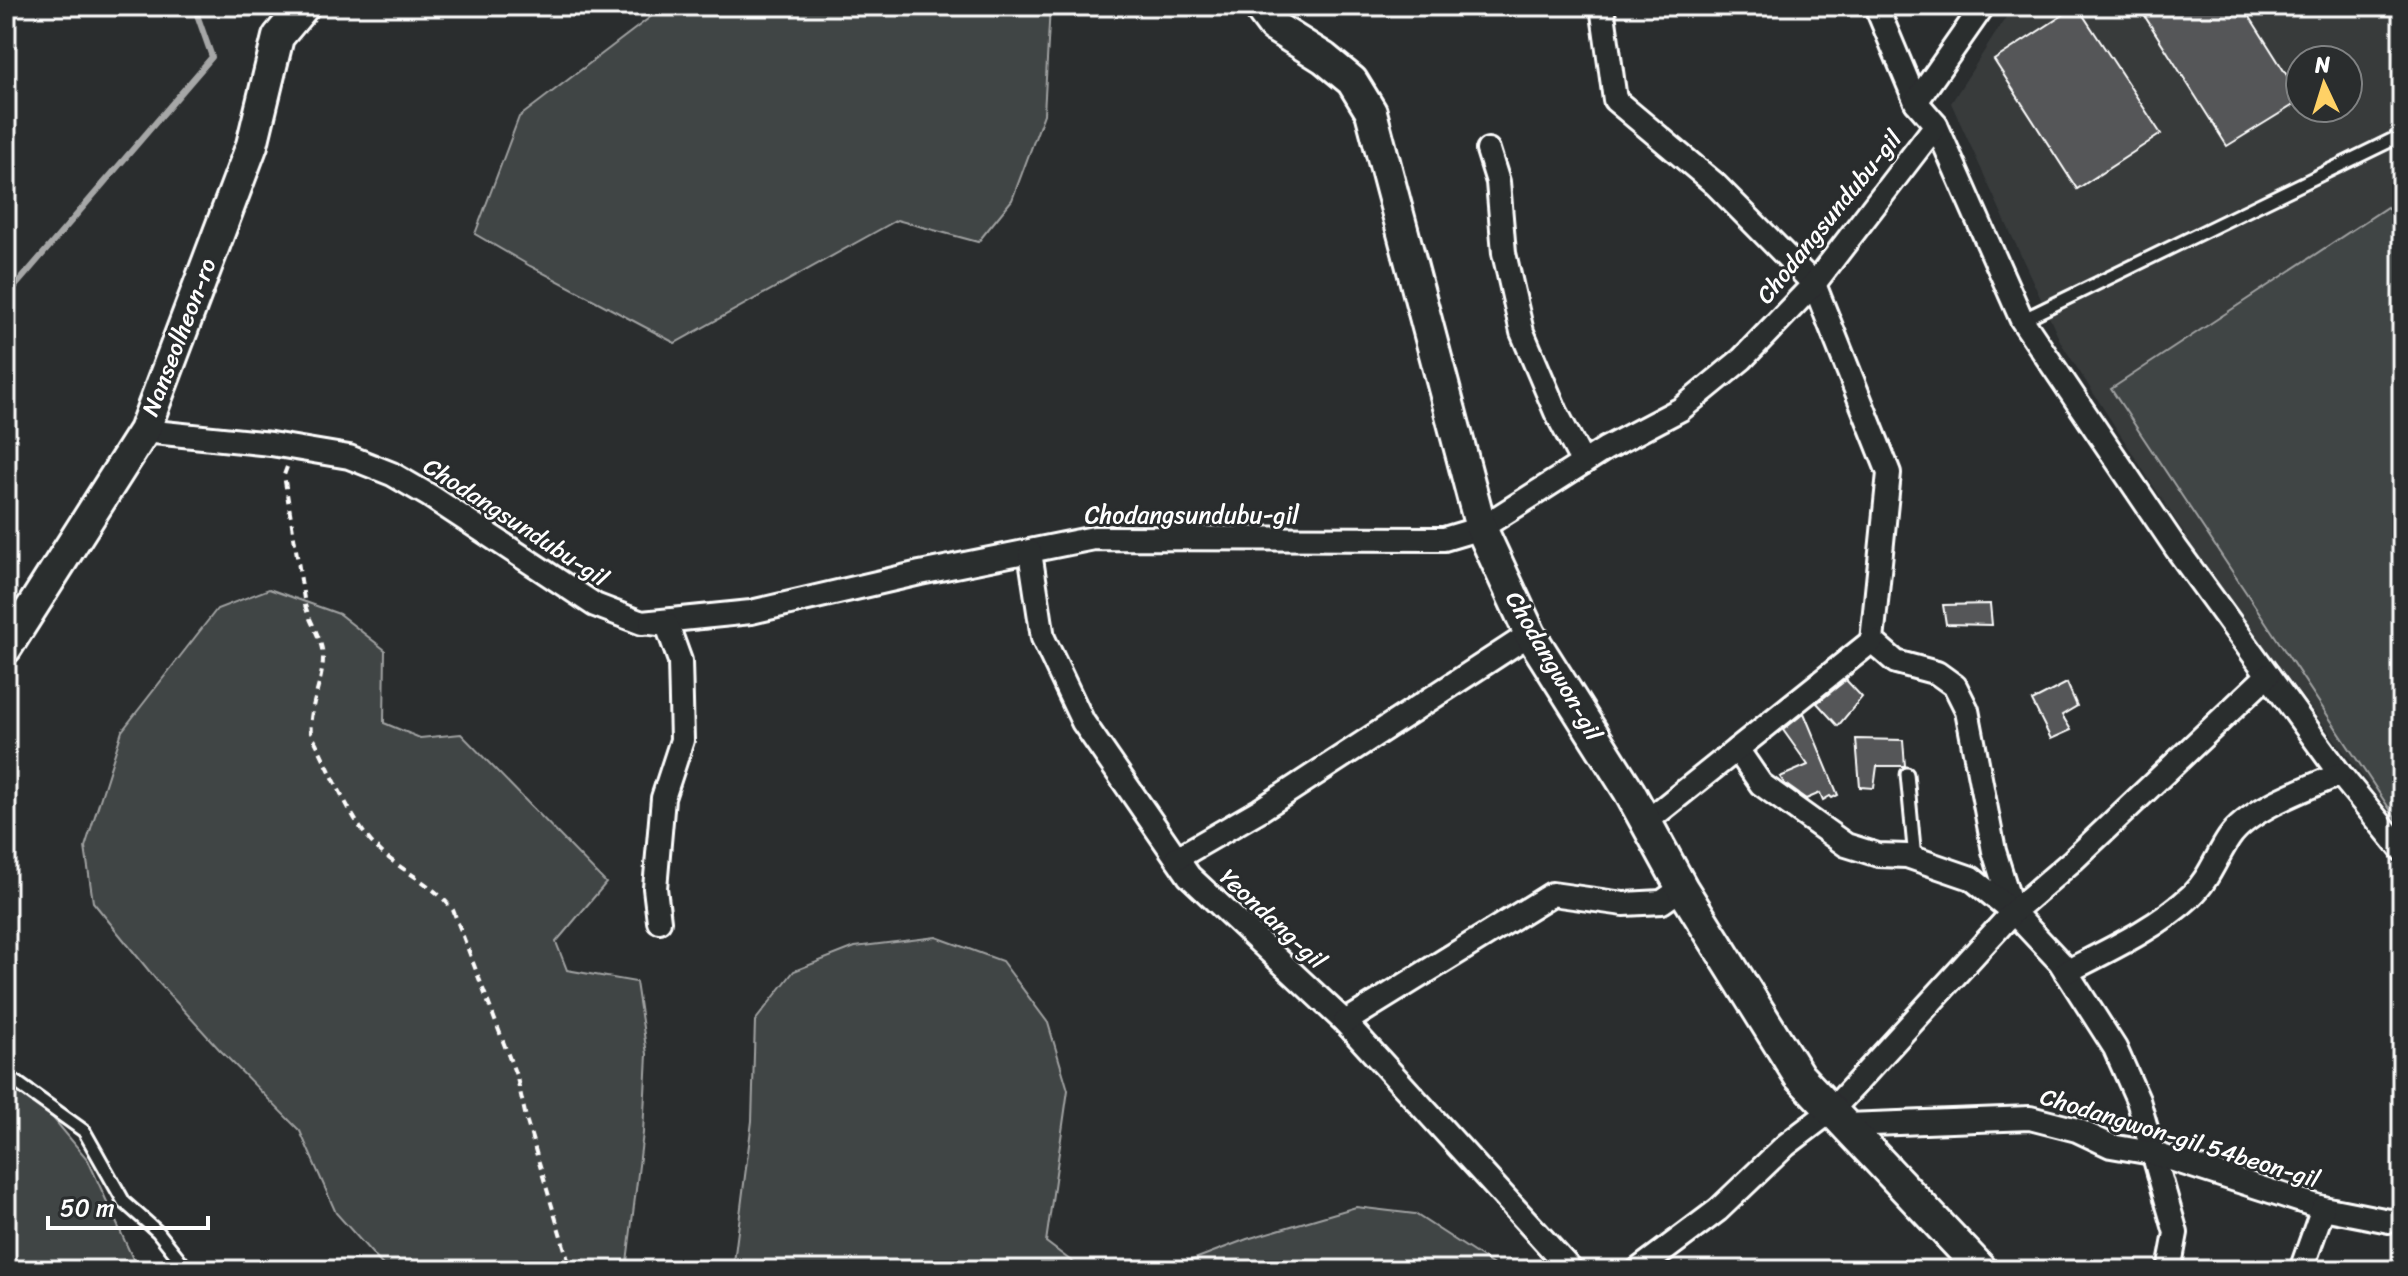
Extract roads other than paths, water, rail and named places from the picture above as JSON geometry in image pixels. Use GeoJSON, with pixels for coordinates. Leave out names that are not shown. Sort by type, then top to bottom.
{"type":"FeatureCollection","features":[{"type":"Feature","properties":{"kind":"street","name":"Nanseolheon-ro"},"geometry":{"type":"LineString","coordinates":[[6,648],[144,431],[252,145],[278,37],[304,6]]}},
{"type":"Feature","properties":{"kind":"street","name":"Chodangwon-gil"},"geometry":{"type":"LineString","coordinates":[[1258,6],[1273,26],[1324,58],[1352,81],[1371,112],[1481,528],[1530,634],[1799,1076],[1982,1270]]}},
{"type":"Feature","properties":{"kind":"street"},"geometry":{"type":"LineString","coordinates":[[1602,6],[1615,100],[1715,184],[1814,284],[1889,473],[1872,641],[1646,822]]}},
{"type":"Feature","properties":{"kind":"street"},"geometry":{"type":"LineString","coordinates":[[1876,6],[1916,102]]}},
{"type":"Feature","properties":{"kind":"street"},"geometry":{"type":"LineString","coordinates":[[1916,102],[1983,6]]}},
{"type":"Feature","properties":{"kind":"street","name":"Chodangsundubu-gil"},"geometry":{"type":"LineString","coordinates":[[144,431],[349,457],[392,474],[595,605],[642,623],[751,612],[920,573],[1094,538],[1444,539],[1481,528],[1583,463],[1681,409],[1742,359],[1814,284],[1936,125],[1916,102]]}},
{"type":"Feature","properties":{"kind":"street"},"geometry":{"type":"LineString","coordinates":[[1936,125],[2022,320],[2176,548],[2340,774],[2402,850]]}},
{"type":"Feature","properties":{"kind":"street"},"geometry":{"type":"LineString","coordinates":[[1488,150],[1498,182],[1504,253],[1522,332],[1556,412],[1583,463]]}},
{"type":"Feature","properties":{"kind":"street","name":"Yeondang-gil"},"geometry":{"type":"LineString","coordinates":[[1030,552],[1043,638],[1076,708],[1189,876],[1345,1022],[1571,1270]]}},
{"type":"Feature","properties":{"kind":"street"},"geometry":{"type":"LineString","coordinates":[[642,623],[667,625],[680,661],[682,740],[663,798],[655,888],[659,921]]}},
{"type":"Feature","properties":{"kind":"street"},"geometry":{"type":"LineString","coordinates":[[1177,858],[1260,810],[1530,634]]}},
{"type":"Feature","properties":{"kind":"street"},"geometry":{"type":"LineString","coordinates":[[1872,641],[1896,662],[1937,673],[1955,686],[1967,710],[1994,851],[2013,912]]}},
{"type":"Feature","properties":{"kind":"street"},"geometry":{"type":"LineString","coordinates":[[1638,1270],[1718,1210],[1786,1145],[1839,1118],[2013,912],[2073,860],[2268,675]]}},
{"type":"Feature","properties":{"kind":"street"},"geometry":{"type":"LineString","coordinates":[[1737,749],[1761,784],[1846,845],[1878,855],[1915,859],[1971,878],[2013,912],[2066,972],[2115,1048],[2138,1100],[2176,1233],[2169,1270]]}},
{"type":"Feature","properties":{"kind":"street"},"geometry":{"type":"LineString","coordinates":[[2066,972],[2154,924],[2193,894],[2209,874],[2230,835],[2252,817],[2340,774]]}},
{"type":"Feature","properties":{"kind":"street"},"geometry":{"type":"LineString","coordinates":[[1345,1022],[1552,894],[1624,904],[1662,902],[1682,888]]}},
{"type":"Feature","properties":{"kind":"street","name":"Chodangwon-gil 54beon-gil"},"geometry":{"type":"LineString","coordinates":[[1839,1118],[2030,1118],[2077,1130],[2111,1146],[2152,1153],[2323,1208],[2389,1221],[2402,1219]]}},
{"type":"Feature","properties":{"kind":"street"},"geometry":{"type":"LineString","coordinates":[[2301,1270],[2323,1208]]}},
{"type":"Feature","properties":{"kind":"lane"},"geometry":{"type":"LineString","coordinates":[[2022,320],[2402,135]]}},
{"type":"Feature","properties":{"kind":"lane"},"geometry":{"type":"LineString","coordinates":[[1907,774],[1915,859]]}},
{"type":"Feature","properties":{"kind":"lane"},"geometry":{"type":"LineString","coordinates":[[6,1075],[84,1131],[124,1202],[158,1232],[188,1270]]}},
{"type":"Feature","properties":{"kind":"waterway"},"geometry":{"type":"LineString","coordinates":[[6,297],[212,57],[194,6]]}}]}
